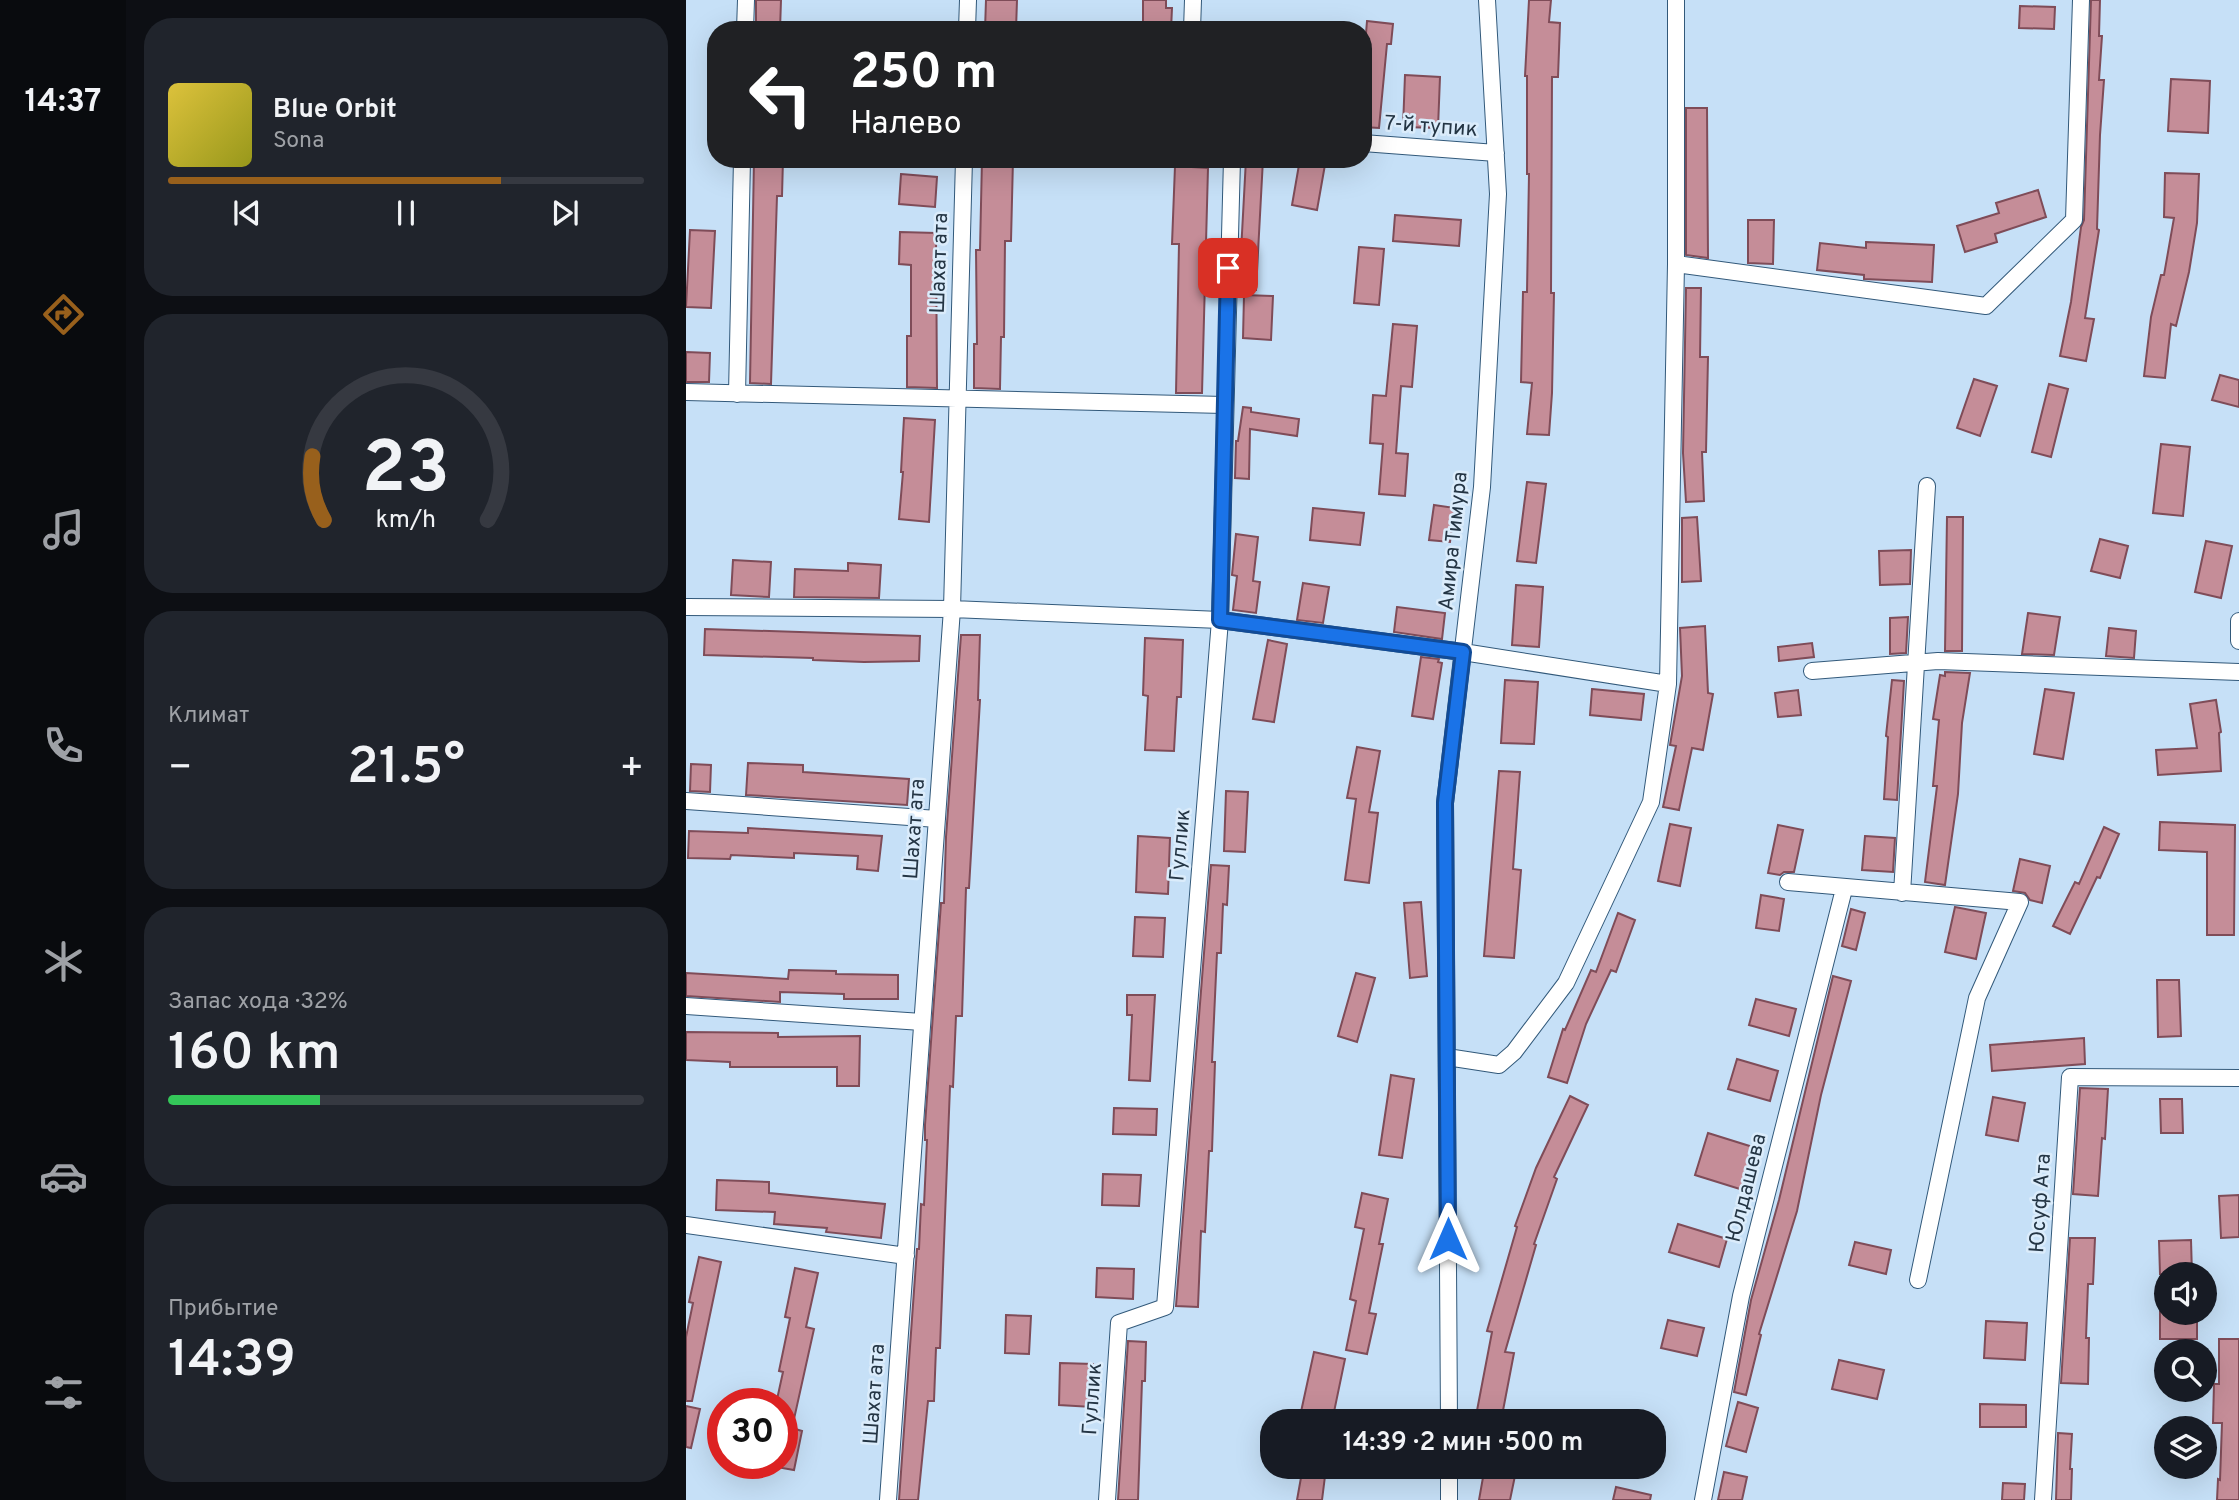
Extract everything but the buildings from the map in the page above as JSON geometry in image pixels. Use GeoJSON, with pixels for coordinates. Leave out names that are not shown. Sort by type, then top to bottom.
{"type":"FeatureCollection","features":[{"type":"Feature","properties":{"kind":"street"},"geometry":{"type":"LineString","coordinates":[[745,21],[746,0]]}},
{"type":"Feature","properties":{"kind":"street"},"geometry":{"type":"LineString","coordinates":[[967,21],[968,0]]}},
{"type":"Feature","properties":{"kind":"street"},"geometry":{"type":"LineString","coordinates":[[1192,21],[1193,0]]}},
{"type":"Feature","properties":{"kind":"street","name":"Амира Тимура"},"geometry":{"type":"LineString","coordinates":[[1449,1409],[1445,803],[1482,487],[1498,194],[1487,0]]}},
{"type":"Feature","properties":{"kind":"street"},"geometry":{"type":"LineString","coordinates":[[1447,1057],[1499,1065],[1514,1052],[1566,983],[1651,802],[1668,684],[1676,264],[1676,0]]}},
{"type":"Feature","properties":{"kind":"street"},"geometry":{"type":"LineString","coordinates":[[1676,264],[1986,306],[2074,220],[2081,0]]}},
{"type":"Feature","properties":{"kind":"street","name":"7-й тупик"},"geometry":{"type":"LineString","coordinates":[[1372,144],[1496,153]]}},
{"type":"Feature","properties":{"kind":"street"},"geometry":{"type":"LineString","coordinates":[[737,394],[742,168]]}},
{"type":"Feature","properties":{"kind":"street","name":"Шахат ата"},"geometry":{"type":"LineString","coordinates":[[888,1500],[952,609],[964,168]]}},
{"type":"Feature","properties":{"kind":"street","name":"Гуллик"},"geometry":{"type":"LineString","coordinates":[[1107,1500],[1119,1323],[1165,1307],[1220,620],[1231,168]]}},
{"type":"Feature","properties":{"kind":"street"},"geometry":{"type":"LineString","coordinates":[[686,392],[1224,405]]}},
{"type":"Feature","properties":{"kind":"street"},"geometry":{"type":"LineString","coordinates":[[1902,893],[1927,486]]}},
{"type":"Feature","properties":{"kind":"street"},"geometry":{"type":"LineString","coordinates":[[686,607],[952,609],[1220,620],[1463,652],[1668,684]]}},
{"type":"Feature","properties":{"kind":"street"},"geometry":{"type":"LineString","coordinates":[[2239,621],[2239,641]]}},
{"type":"Feature","properties":{"kind":"street"},"geometry":{"type":"LineString","coordinates":[[1812,671],[1938,661],[2239,672]]}},
{"type":"Feature","properties":{"kind":"street"},"geometry":{"type":"LineString","coordinates":[[686,801],[937,819]]}},
{"type":"Feature","properties":{"kind":"street"},"geometry":{"type":"LineString","coordinates":[[1788,882],[1844,889],[2020,902],[1977,998],[1918,1280]]}},
{"type":"Feature","properties":{"kind":"street","name":"Юлдашева"},"geometry":{"type":"LineString","coordinates":[[1703,1500],[1741,1296],[1844,889]]}},
{"type":"Feature","properties":{"kind":"street"},"geometry":{"type":"LineString","coordinates":[[686,1006],[922,1022]]}},
{"type":"Feature","properties":{"kind":"street","name":"Юсуф Ата"},"geometry":{"type":"LineString","coordinates":[[2043,1500],[2070,1077],[2239,1078]]}},
{"type":"Feature","properties":{"kind":"street"},"geometry":{"type":"LineString","coordinates":[[686,1225],[906,1256]]}},
{"type":"Feature","properties":{"kind":"street"},"geometry":{"type":"LineString","coordinates":[[1449,1479],[1449,1500]]}},
{"type":"Feature","properties":{"kind":"route"},"geometry":{"type":"LineString","coordinates":[[1228,268],[1220,620],[1463,652],[1445,803],[1448,1239]]}}]}
